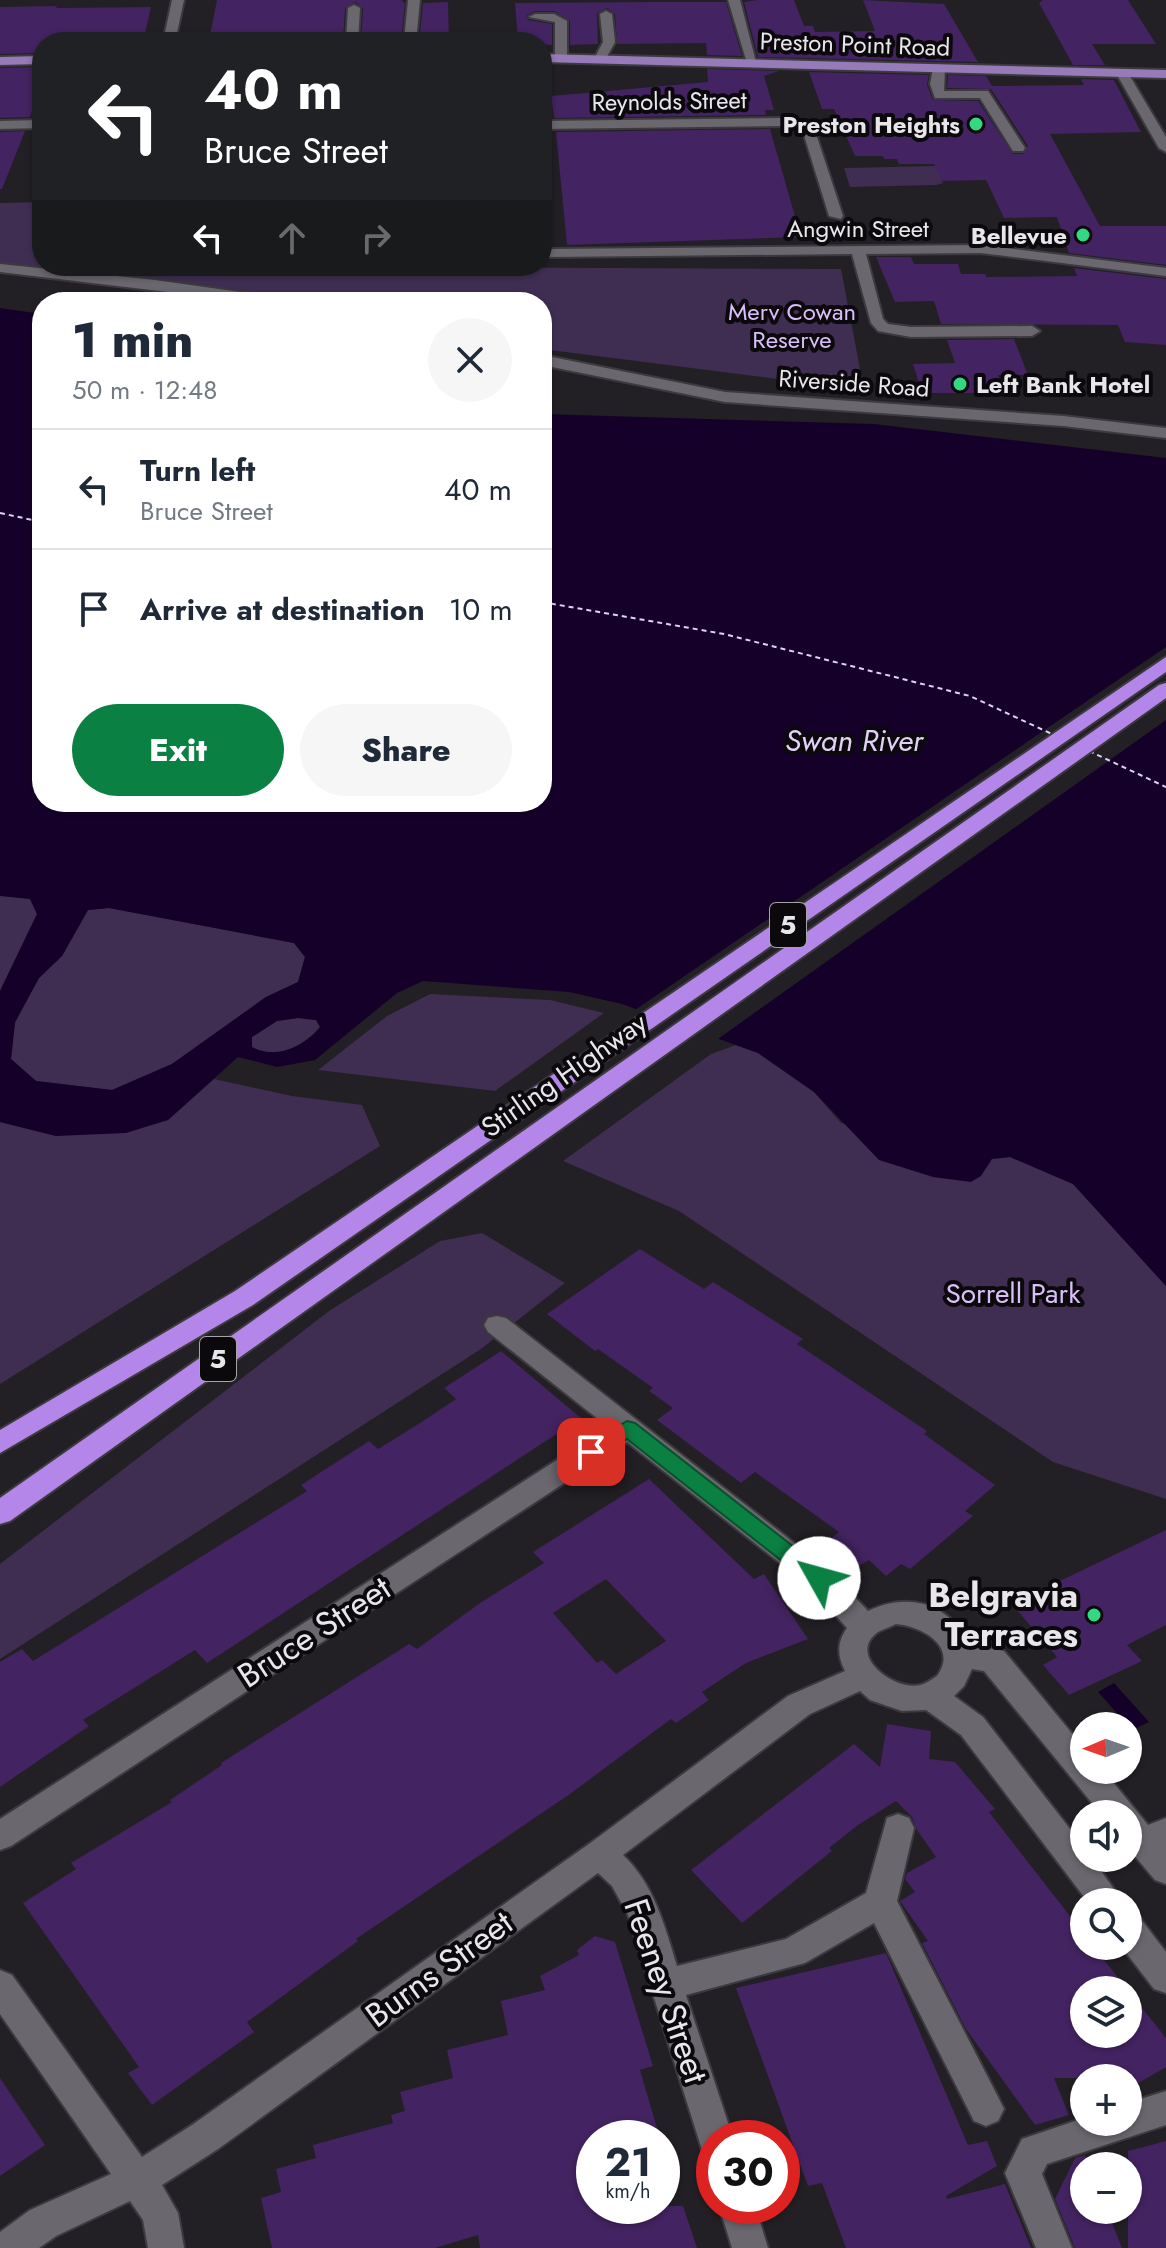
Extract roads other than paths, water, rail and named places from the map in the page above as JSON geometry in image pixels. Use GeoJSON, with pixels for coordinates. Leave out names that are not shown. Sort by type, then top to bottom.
{"type":"FeatureCollection","features":[{"type":"Feature","properties":{"kind":"highway","name":"Stirling Highway"},"geometry":{"type":"LineString","coordinates":[[0,1443],[244,1298],[1166,663]]}},
{"type":"Feature","properties":{"kind":"highway","name":"Stirling Highway"},"geometry":{"type":"LineString","coordinates":[[0,1513],[1166,689]]}},
{"type":"Feature","properties":{"kind":"main road","name":"Preston Point Road"},"geometry":{"type":"LineString","coordinates":[[552,58],[1166,74]]}},
{"type":"Feature","properties":{"kind":"main road"},"geometry":{"type":"LineString","coordinates":[[0,61],[32,60]]}},
{"type":"Feature","properties":{"kind":"street"},"geometry":{"type":"LineString","coordinates":[[171,32],[178,0]]}},
{"type":"Feature","properties":{"kind":"street"},"geometry":{"type":"LineString","coordinates":[[411,32],[414,0]]}},
{"type":"Feature","properties":{"kind":"street"},"geometry":{"type":"LineString","coordinates":[[734,0],[753,63]]}},
{"type":"Feature","properties":{"kind":"street"},"geometry":{"type":"LineString","coordinates":[[353,32],[354,8]]}},
{"type":"Feature","properties":{"kind":"street"},"geometry":{"type":"LineString","coordinates":[[600,59],[609,42],[606,14]]}},
{"type":"Feature","properties":{"kind":"street"},"geometry":{"type":"LineString","coordinates":[[535,17],[554,17],[561,21],[561,58]]}},
{"type":"Feature","properties":{"kind":"street"},"geometry":{"type":"LineString","coordinates":[[939,68],[936,84],[939,95],[984,94],[1018,148]]}},
{"type":"Feature","properties":{"kind":"street"},"geometry":{"type":"LineString","coordinates":[[1122,73],[1166,148]]}},
{"type":"Feature","properties":{"kind":"street","name":"Reynolds Street"},"geometry":{"type":"LineString","coordinates":[[552,125],[796,123],[809,131],[836,216]]}},
{"type":"Feature","properties":{"kind":"street"},"geometry":{"type":"LineString","coordinates":[[0,125],[32,124]]}},
{"type":"Feature","properties":{"kind":"street"},"geometry":{"type":"LineString","coordinates":[[858,250],[876,320],[883,328],[911,332],[1032,331]]}},
{"type":"Feature","properties":{"kind":"street","name":"Angwin Street"},"geometry":{"type":"LineString","coordinates":[[552,251],[1013,251],[1166,272]]}},
{"type":"Feature","properties":{"kind":"street"},"geometry":{"type":"LineString","coordinates":[[0,271],[32,275]]}},
{"type":"Feature","properties":{"kind":"street"},"geometry":{"type":"LineString","coordinates":[[0,271],[32,274]]}},
{"type":"Feature","properties":{"kind":"street"},"geometry":{"type":"LineString","coordinates":[[43,276],[174,292]]}},
{"type":"Feature","properties":{"kind":"street"},"geometry":{"type":"LineString","coordinates":[[60,276],[212,292]]}},
{"type":"Feature","properties":{"kind":"street","name":"Riverside Road"},"geometry":{"type":"LineString","coordinates":[[552,360],[725,390],[1166,426]]}},
{"type":"Feature","properties":{"kind":"street","name":"Riverside Road"},"geometry":{"type":"LineString","coordinates":[[552,360],[699,393],[751,400],[1166,433]]}},
{"type":"Feature","properties":{"kind":"street"},"geometry":{"type":"LineString","coordinates":[[497,1325],[819,1578],[863,1625]]}},
{"type":"Feature","properties":{"kind":"street","name":"Bruce Street"},"geometry":{"type":"LineString","coordinates":[[0,1836],[627,1429]]}},
{"type":"Feature","properties":{"kind":"street"},"geometry":{"type":"LineString","coordinates":[[894,1612],[914,1613],[935,1621],[949,1633],[958,1654],[953,1679],[930,1696],[914,1699],[894,1697],[874,1688],[861,1677],[854,1665],[852,1647],[863,1625],[877,1616],[894,1612]]}},
{"type":"Feature","properties":{"kind":"street"},"geometry":{"type":"LineString","coordinates":[[958,1654],[993,1660],[1108,1800]]}},
{"type":"Feature","properties":{"kind":"street","name":"Burns Street"},"geometry":{"type":"LineString","coordinates":[[9,2248],[43,2223],[137,2180],[205,2137],[600,1854],[799,1705],[861,1677]]}},
{"type":"Feature","properties":{"kind":"street"},"geometry":{"type":"LineString","coordinates":[[930,1696],[940,1700],[972,1726],[1096,1888]]}},
{"type":"Feature","properties":{"kind":"street"},"geometry":{"type":"LineString","coordinates":[[898,1828],[880,1902],[986,2109]]}},
{"type":"Feature","properties":{"kind":"street"},"geometry":{"type":"LineString","coordinates":[[1146,1833],[1166,1870]]}},
{"type":"Feature","properties":{"kind":"street","name":"Feeney Street"},"geometry":{"type":"LineString","coordinates":[[600,1854],[623,1876],[643,1911],[710,2120]]}},
{"type":"Feature","properties":{"kind":"street"},"geometry":{"type":"LineString","coordinates":[[668,1984],[793,1952],[880,1902]]}},
{"type":"Feature","properties":{"kind":"street"},"geometry":{"type":"LineString","coordinates":[[1142,1947],[1166,1978]]}},
{"type":"Feature","properties":{"kind":"street"},"geometry":{"type":"LineString","coordinates":[[0,1986],[160,2213],[166,2248]]}},
{"type":"Feature","properties":{"kind":"street"},"geometry":{"type":"LineString","coordinates":[[1142,2116],[1166,2108]]}},
{"type":"Feature","properties":{"kind":"street"},"geometry":{"type":"LineString","coordinates":[[1054,2248],[1023,2173],[1035,2151],[1080,2136]]}},
{"type":"Feature","properties":{"kind":"street"},"geometry":{"type":"LineString","coordinates":[[743,2224],[750,2248]]}},
{"type":"Feature","properties":{"kind":"water","name":"Swan River"},"geometry":{"type":"Polygon","coordinates":[[[0,308],[32,313],[32,812],[552,812],[552,414],[874,424],[1166,458],[1166,1286],[1073,1184],[1010,1157],[992,1159],[981,1176],[971,1182],[933,1177],[879,1160],[814,1092],[758,1053],[622,1004],[569,992],[423,981],[397,993],[315,1060],[277,1067],[238,1057],[168,1120],[126,1133],[56,1136],[0,1122],[0,991],[37,914],[30,899],[0,896],[0,308]],[[109,908],[88,910],[62,956],[39,978],[15,1022],[11,1059],[36,1081],[112,1090],[172,1064],[266,997],[298,982],[305,957],[294,943],[109,908]],[[298,1018],[277,1021],[252,1037],[252,1047],[280,1052],[298,1046],[320,1027],[316,1020],[298,1018]]]}},
{"type":"Feature","properties":{"kind":"water"},"geometry":{"type":"Polygon","coordinates":[[[1114,1683],[1140,1712],[1116,1712],[1098,1692],[1114,1683]]]}},
{"type":"Feature","properties":{"kind":"place","name":"Preston Heights"},"geometry":{"type":"Point","coordinates":[976,124]}},
{"type":"Feature","properties":{"kind":"place","name":"Bellevue"},"geometry":{"type":"Point","coordinates":[1083,235]}},
{"type":"Feature","properties":{"kind":"place","name":"Left Bank Hotel"},"geometry":{"type":"Point","coordinates":[960,384]}},
{"type":"Feature","properties":{"kind":"place","name":"Belgravia Terraces"},"geometry":{"type":"Point","coordinates":[1094,1615]}},
{"type":"Feature","properties":{"kind":"park label","name":"Merv Cowan Reserve"},"geometry":{"type":"Point","coordinates":[792,325]}},
{"type":"Feature","properties":{"kind":"park label","name":"Sorrell Park"},"geometry":{"type":"Point","coordinates":[1013,1293]}}]}
